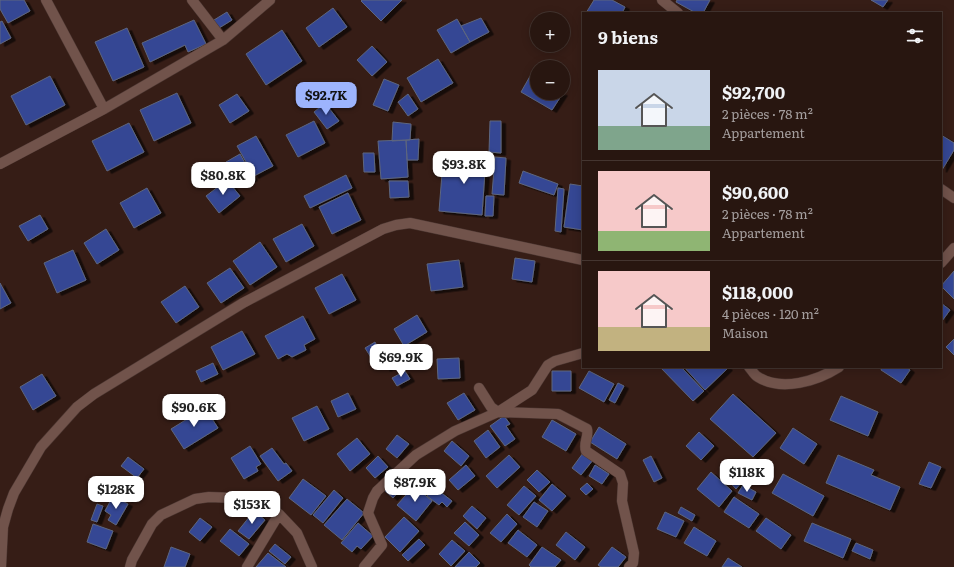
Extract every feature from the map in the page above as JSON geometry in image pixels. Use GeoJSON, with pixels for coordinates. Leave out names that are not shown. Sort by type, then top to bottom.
{"type":"FeatureCollection","features":[{"type":"Feature","properties":{"kind":"street"},"geometry":{"type":"LineString","coordinates":[[46,0],[104,109]]}},
{"type":"Feature","properties":{"kind":"street"},"geometry":{"type":"LineString","coordinates":[[192,0],[223,40]]}},
{"type":"Feature","properties":{"kind":"street"},"geometry":{"type":"LineString","coordinates":[[0,164],[104,109],[223,40],[270,0]]}},
{"type":"Feature","properties":{"kind":"street"},"geometry":{"type":"LineString","coordinates":[[662,0],[677,12]]}},
{"type":"Feature","properties":{"kind":"street"},"geometry":{"type":"LineString","coordinates":[[942,190],[954,198]]}},
{"type":"Feature","properties":{"kind":"street"},"geometry":{"type":"LineString","coordinates":[[1,567],[3,527],[14,493],[40,447],[59,425],[94,394],[243,302],[384,229],[410,223],[582,260]]}},
{"type":"Feature","properties":{"kind":"street"},"geometry":{"type":"LineString","coordinates":[[942,262],[954,248]]}},
{"type":"Feature","properties":{"kind":"street"},"geometry":{"type":"LineString","coordinates":[[364,567],[382,545],[368,513],[372,498],[377,491],[416,455],[455,432],[498,412],[532,390],[548,365],[555,361],[582,353]]}},
{"type":"Feature","properties":{"kind":"street"},"geometry":{"type":"LineString","coordinates":[[750,368],[757,376],[773,382],[791,384],[811,381],[837,368]]}},
{"type":"Feature","properties":{"kind":"street"},"geometry":{"type":"LineString","coordinates":[[479,388],[491,407],[498,412],[558,414],[587,429],[588,433],[584,446],[586,451],[620,474],[623,482],[622,501],[634,553],[633,562],[630,567]]}},
{"type":"Feature","properties":{"kind":"street"},"geometry":{"type":"LineString","coordinates":[[130,567],[132,560],[152,524],[161,515],[195,499],[209,497],[234,498],[256,503],[279,514],[297,533],[312,567]]}},
{"type":"Feature","properties":{"kind":"street"},"geometry":{"type":"LineString","coordinates":[[247,567],[279,514]]}},
{"type":"Feature","properties":{"kind":"building"},"geometry":{"type":"Polygon","coordinates":[[[0,0],[24,0],[30,11],[8,23],[0,9],[0,0]]]}},
{"type":"Feature","properties":{"kind":"building"},"geometry":{"type":"Polygon","coordinates":[[[402,0],[381,21],[361,1],[402,0]]]}},
{"type":"Feature","properties":{"kind":"building"},"geometry":{"type":"Polygon","coordinates":[[[594,0],[612,0],[625,7],[622,12],[587,12],[594,0]]]}},
{"type":"Feature","properties":{"kind":"building"},"geometry":{"type":"Polygon","coordinates":[[[677,0],[710,0],[704,12],[694,12],[676,2],[677,0]]]}},
{"type":"Feature","properties":{"kind":"building"},"geometry":{"type":"Polygon","coordinates":[[[871,0],[888,0],[883,7],[871,0]]]}},
{"type":"Feature","properties":{"kind":"building"},"geometry":{"type":"Polygon","coordinates":[[[333,8],[347,27],[319,47],[306,28],[333,8]]]}},
{"type":"Feature","properties":{"kind":"building"},"geometry":{"type":"Polygon","coordinates":[[[227,12],[232,20],[219,28],[214,20],[227,12]]]}},
{"type":"Feature","properties":{"kind":"building"},"geometry":{"type":"Polygon","coordinates":[[[481,18],[489,32],[470,42],[461,26],[481,18]]]}},
{"type":"Feature","properties":{"kind":"building"},"geometry":{"type":"Polygon","coordinates":[[[457,19],[470,42],[451,53],[437,30],[457,19]]]}},
{"type":"Feature","properties":{"kind":"building"},"geometry":{"type":"Polygon","coordinates":[[[194,20],[206,44],[188,52],[185,45],[150,62],[142,43],[194,20]]]}},
{"type":"Feature","properties":{"kind":"building"},"geometry":{"type":"Polygon","coordinates":[[[2,21],[11,38],[0,44],[0,22],[2,21]]]}},
{"type":"Feature","properties":{"kind":"building"},"geometry":{"type":"Polygon","coordinates":[[[127,28],[144,67],[113,81],[95,42],[127,28]]]}},
{"type":"Feature","properties":{"kind":"building"},"geometry":{"type":"Polygon","coordinates":[[[282,30],[302,61],[266,85],[246,54],[282,30]]]}},
{"type":"Feature","properties":{"kind":"building"},"geometry":{"type":"Polygon","coordinates":[[[372,46],[387,62],[372,76],[357,60],[372,46]]]}},
{"type":"Feature","properties":{"kind":"building"},"geometry":{"type":"Polygon","coordinates":[[[438,59],[453,83],[421,102],[407,78],[438,59]]]}},
{"type":"Feature","properties":{"kind":"building"},"geometry":{"type":"Polygon","coordinates":[[[50,76],[65,105],[26,125],[11,96],[50,76]]]}},
{"type":"Feature","properties":{"kind":"building"},"geometry":{"type":"Polygon","coordinates":[[[530,76],[530,97],[521,92],[530,76]]]}},
{"type":"Feature","properties":{"kind":"building"},"geometry":{"type":"Polygon","coordinates":[[[384,79],[399,85],[388,111],[373,105],[384,79]]]}},
{"type":"Feature","properties":{"kind":"building"},"geometry":{"type":"Polygon","coordinates":[[[177,93],[191,123],[154,141],[140,110],[177,93]]]}},
{"type":"Feature","properties":{"kind":"building"},"geometry":{"type":"Polygon","coordinates":[[[237,94],[249,111],[230,123],[219,105],[237,94]]]}},
{"type":"Feature","properties":{"kind":"building"},"geometry":{"type":"Polygon","coordinates":[[[408,94],[418,109],[408,116],[398,102],[408,94]]]}},
{"type":"Feature","properties":{"kind":"building"},"geometry":{"type":"Polygon","coordinates":[[[535,100],[558,100],[552,110],[535,100]]]}},
{"type":"Feature","properties":{"kind":"building"},"geometry":{"type":"Polygon","coordinates":[[[325,103],[339,121],[327,129],[314,112],[325,103]]]}},
{"type":"Feature","properties":{"kind":"building"},"geometry":{"type":"Polygon","coordinates":[[[314,121],[325,143],[298,157],[286,135],[314,121]]]}},
{"type":"Feature","properties":{"kind":"building"},"geometry":{"type":"Polygon","coordinates":[[[490,121],[501,121],[501,153],[489,152],[490,121]]]}},
{"type":"Feature","properties":{"kind":"building"},"geometry":{"type":"Polygon","coordinates":[[[393,122],[411,124],[410,140],[392,141],[393,122]]]}},
{"type":"Feature","properties":{"kind":"building"},"geometry":{"type":"Polygon","coordinates":[[[129,123],[144,152],[107,171],[92,141],[129,123]]]}},
{"type":"Feature","properties":{"kind":"building"},"geometry":{"type":"Polygon","coordinates":[[[256,136],[273,166],[254,176],[237,146],[256,136]]]}},
{"type":"Feature","properties":{"kind":"building"},"geometry":{"type":"Polygon","coordinates":[[[942,136],[954,143],[954,150],[942,170],[942,136]]]}},
{"type":"Feature","properties":{"kind":"building"},"geometry":{"type":"Polygon","coordinates":[[[419,139],[418,160],[407,160],[406,140],[419,139]]]}},
{"type":"Feature","properties":{"kind":"building"},"geometry":{"type":"Polygon","coordinates":[[[406,140],[408,177],[381,179],[378,141],[406,140]]]}},
{"type":"Feature","properties":{"kind":"building"},"geometry":{"type":"Polygon","coordinates":[[[363,153],[374,153],[375,172],[364,172],[363,153]]]}},
{"type":"Feature","properties":{"kind":"building"},"geometry":{"type":"Polygon","coordinates":[[[240,154],[253,178],[239,185],[226,162],[240,154]]]}},
{"type":"Feature","properties":{"kind":"building"},"geometry":{"type":"Polygon","coordinates":[[[451,154],[486,156],[482,215],[439,211],[442,174],[450,175],[451,154]]]}},
{"type":"Feature","properties":{"kind":"building"},"geometry":{"type":"Polygon","coordinates":[[[495,157],[506,158],[504,195],[492,194],[495,157]]]}},
{"type":"Feature","properties":{"kind":"building"},"geometry":{"type":"Polygon","coordinates":[[[523,171],[558,184],[554,195],[519,183],[523,171]]]}},
{"type":"Feature","properties":{"kind":"building"},"geometry":{"type":"Polygon","coordinates":[[[346,175],[352,188],[310,208],[304,196],[346,175]]]}},
{"type":"Feature","properties":{"kind":"building"},"geometry":{"type":"Polygon","coordinates":[[[227,180],[240,196],[219,213],[206,196],[227,180]]]}},
{"type":"Feature","properties":{"kind":"building"},"geometry":{"type":"Polygon","coordinates":[[[389,181],[408,181],[409,197],[390,198],[389,181]]]}},
{"type":"Feature","properties":{"kind":"building"},"geometry":{"type":"Polygon","coordinates":[[[570,184],[582,186],[582,230],[564,227],[570,184]]]}},
{"type":"Feature","properties":{"kind":"building"},"geometry":{"type":"Polygon","coordinates":[[[147,188],[161,213],[134,228],[120,203],[147,188]]]}},
{"type":"Feature","properties":{"kind":"building"},"geometry":{"type":"Polygon","coordinates":[[[558,188],[564,189],[561,232],[555,231],[558,188]]]}},
{"type":"Feature","properties":{"kind":"building"},"geometry":{"type":"Polygon","coordinates":[[[348,193],[361,220],[332,234],[319,207],[348,193]]]}},
{"type":"Feature","properties":{"kind":"building"},"geometry":{"type":"Polygon","coordinates":[[[486,196],[494,196],[493,216],[485,216],[486,196]]]}},
{"type":"Feature","properties":{"kind":"building"},"geometry":{"type":"Polygon","coordinates":[[[40,215],[48,229],[28,241],[19,226],[40,215]]]}},
{"type":"Feature","properties":{"kind":"building"},"geometry":{"type":"Polygon","coordinates":[[[302,224],[314,246],[286,262],[273,239],[302,224]]]}},
{"type":"Feature","properties":{"kind":"building"},"geometry":{"type":"Polygon","coordinates":[[[106,229],[119,250],[97,264],[84,243],[106,229]]]}},
{"type":"Feature","properties":{"kind":"building"},"geometry":{"type":"Polygon","coordinates":[[[260,242],[277,267],[250,285],[233,261],[260,242]]]}},
{"type":"Feature","properties":{"kind":"building"},"geometry":{"type":"Polygon","coordinates":[[[73,250],[86,280],[57,293],[44,263],[73,250]]]}},
{"type":"Feature","properties":{"kind":"building"},"geometry":{"type":"Polygon","coordinates":[[[515,258],[535,261],[532,282],[512,279],[515,258]]]}},
{"type":"Feature","properties":{"kind":"building"},"geometry":{"type":"Polygon","coordinates":[[[459,260],[463,287],[431,291],[427,264],[459,260]]]}},
{"type":"Feature","properties":{"kind":"building"},"geometry":{"type":"Polygon","coordinates":[[[230,268],[244,288],[221,303],[207,283],[230,268]]]}},
{"type":"Feature","properties":{"kind":"building"},"geometry":{"type":"Polygon","coordinates":[[[954,271],[954,299],[942,287],[942,285],[954,271]]]}},
{"type":"Feature","properties":{"kind":"building"},"geometry":{"type":"Polygon","coordinates":[[[342,274],[356,300],[329,314],[315,288],[342,274]]]}},
{"type":"Feature","properties":{"kind":"building"},"geometry":{"type":"Polygon","coordinates":[[[0,283],[11,303],[0,309],[0,283]]]}},
{"type":"Feature","properties":{"kind":"building"},"geometry":{"type":"Polygon","coordinates":[[[185,286],[199,307],[176,323],[161,302],[185,286]]]}},
{"type":"Feature","properties":{"kind":"building"},"geometry":{"type":"Polygon","coordinates":[[[942,304],[950,310],[942,321],[942,304]]]}},
{"type":"Feature","properties":{"kind":"building"},"geometry":{"type":"Polygon","coordinates":[[[417,315],[427,332],[404,346],[394,329],[417,315]]]}},
{"type":"Feature","properties":{"kind":"building"},"geometry":{"type":"Polygon","coordinates":[[[303,316],[315,339],[304,345],[306,350],[292,357],[287,354],[278,359],[265,336],[303,316]]]}},
{"type":"Feature","properties":{"kind":"building"},"geometry":{"type":"Polygon","coordinates":[[[242,331],[255,354],[223,370],[211,347],[242,331]]]}},
{"type":"Feature","properties":{"kind":"building"},"geometry":{"type":"Polygon","coordinates":[[[954,339],[954,355],[946,347],[954,339]]]}},
{"type":"Feature","properties":{"kind":"building"},"geometry":{"type":"Polygon","coordinates":[[[375,342],[384,359],[375,364],[365,348],[375,342]]]}},
{"type":"Feature","properties":{"kind":"building"},"geometry":{"type":"Polygon","coordinates":[[[400,352],[404,360],[386,369],[382,361],[400,352]]]}},
{"type":"Feature","properties":{"kind":"building"},"geometry":{"type":"Polygon","coordinates":[[[459,358],[460,378],[438,379],[437,359],[459,358]]]}},
{"type":"Feature","properties":{"kind":"building"},"geometry":{"type":"Polygon","coordinates":[[[213,363],[218,374],[201,382],[196,371],[213,363]]]}},
{"type":"Feature","properties":{"kind":"building"},"geometry":{"type":"Polygon","coordinates":[[[661,368],[682,368],[704,391],[693,401],[661,368]]]}},
{"type":"Feature","properties":{"kind":"building"},"geometry":{"type":"Polygon","coordinates":[[[685,368],[728,368],[705,390],[685,368]]]}},
{"type":"Feature","properties":{"kind":"building"},"geometry":{"type":"Polygon","coordinates":[[[882,368],[907,368],[910,370],[901,383],[881,370],[882,368]]]}},
{"type":"Feature","properties":{"kind":"building"},"geometry":{"type":"Polygon","coordinates":[[[405,371],[410,379],[397,386],[392,378],[405,371]]]}},
{"type":"Feature","properties":{"kind":"building"},"geometry":{"type":"Polygon","coordinates":[[[552,371],[571,371],[571,391],[552,391],[552,371]]]}},
{"type":"Feature","properties":{"kind":"building"},"geometry":{"type":"Polygon","coordinates":[[[589,371],[614,384],[604,402],[579,388],[589,371]]]}},
{"type":"Feature","properties":{"kind":"building"},"geometry":{"type":"Polygon","coordinates":[[[42,374],[56,396],[33,410],[20,387],[42,374]]]}},
{"type":"Feature","properties":{"kind":"building"},"geometry":{"type":"Polygon","coordinates":[[[618,383],[624,386],[615,403],[609,400],[618,383]]]}},
{"type":"Feature","properties":{"kind":"building"},"geometry":{"type":"Polygon","coordinates":[[[348,393],[356,409],[338,417],[331,401],[348,393]]]}},
{"type":"Feature","properties":{"kind":"building"},"geometry":{"type":"Polygon","coordinates":[[[464,393],[475,410],[458,420],[447,403],[464,393]]]}},
{"type":"Feature","properties":{"kind":"building"},"geometry":{"type":"Polygon","coordinates":[[[733,394],[776,433],[753,457],[710,419],[733,394]]]}},
{"type":"Feature","properties":{"kind":"building"},"geometry":{"type":"Polygon","coordinates":[[[841,396],[878,412],[868,436],[830,420],[841,396]]]}},
{"type":"Feature","properties":{"kind":"building"},"geometry":{"type":"Polygon","coordinates":[[[317,406],[329,429],[304,441],[292,418],[317,406]]]}},
{"type":"Feature","properties":{"kind":"building"},"geometry":{"type":"Polygon","coordinates":[[[205,408],[218,428],[184,449],[171,429],[205,408]]]}},
{"type":"Feature","properties":{"kind":"building"},"geometry":{"type":"Polygon","coordinates":[[[504,416],[510,424],[506,426],[515,439],[505,446],[490,426],[504,416]]]}},
{"type":"Feature","properties":{"kind":"building"},"geometry":{"type":"Polygon","coordinates":[[[552,420],[576,434],[566,451],[542,437],[552,420]]]}},
{"type":"Feature","properties":{"kind":"building"},"geometry":{"type":"Polygon","coordinates":[[[599,427],[626,444],[617,459],[590,442],[599,427]]]}},
{"type":"Feature","properties":{"kind":"building"},"geometry":{"type":"Polygon","coordinates":[[[793,428],[817,444],[804,464],[780,448],[793,428]]]}},
{"type":"Feature","properties":{"kind":"building"},"geometry":{"type":"Polygon","coordinates":[[[488,430],[500,447],[486,458],[474,441],[488,430]]]}},
{"type":"Feature","properties":{"kind":"building"},"geometry":{"type":"Polygon","coordinates":[[[699,432],[714,446],[701,460],[686,446],[699,432]]]}},
{"type":"Feature","properties":{"kind":"building"},"geometry":{"type":"Polygon","coordinates":[[[397,435],[409,444],[397,458],[386,449],[397,435]]]}},
{"type":"Feature","properties":{"kind":"building"},"geometry":{"type":"Polygon","coordinates":[[[357,438],[370,454],[350,471],[337,454],[357,438]]]}},
{"type":"Feature","properties":{"kind":"building"},"geometry":{"type":"Polygon","coordinates":[[[452,441],[469,456],[461,466],[444,451],[452,441]]]}},
{"type":"Feature","properties":{"kind":"building"},"geometry":{"type":"Polygon","coordinates":[[[250,446],[261,464],[256,467],[258,471],[244,479],[231,458],[250,446]]]}},
{"type":"Feature","properties":{"kind":"building"},"geometry":{"type":"Polygon","coordinates":[[[272,448],[284,464],[286,463],[292,471],[278,481],[260,456],[272,448]]]}},
{"type":"Feature","properties":{"kind":"building"},"geometry":{"type":"Polygon","coordinates":[[[583,453],[593,460],[581,475],[572,468],[583,453]]]}},
{"type":"Feature","properties":{"kind":"building"},"geometry":{"type":"Polygon","coordinates":[[[509,455],[520,467],[497,488],[486,476],[509,455]]]}},
{"type":"Feature","properties":{"kind":"building"},"geometry":{"type":"Polygon","coordinates":[[[838,455],[874,470],[871,475],[900,487],[890,510],[826,483],[838,455]]]}},
{"type":"Feature","properties":{"kind":"building"},"geometry":{"type":"Polygon","coordinates":[[[378,456],[388,467],[375,478],[366,468],[378,456]]]}},
{"type":"Feature","properties":{"kind":"building"},"geometry":{"type":"Polygon","coordinates":[[[651,456],[662,478],[654,482],[643,460],[651,456]]]}},
{"type":"Feature","properties":{"kind":"building"},"geometry":{"type":"Polygon","coordinates":[[[128,457],[144,469],[137,478],[121,466],[128,457]]]}},
{"type":"Feature","properties":{"kind":"building"},"geometry":{"type":"Polygon","coordinates":[[[929,462],[941,467],[931,488],[919,484],[929,462]]]}},
{"type":"Feature","properties":{"kind":"building"},"geometry":{"type":"Polygon","coordinates":[[[466,465],[475,476],[458,490],[449,480],[466,465]]]}},
{"type":"Feature","properties":{"kind":"building"},"geometry":{"type":"Polygon","coordinates":[[[595,465],[609,474],[602,484],[589,476],[595,465]]]}},
{"type":"Feature","properties":{"kind":"building"},"geometry":{"type":"Polygon","coordinates":[[[537,470],[550,482],[539,492],[527,480],[537,470]]]}},
{"type":"Feature","properties":{"kind":"building"},"geometry":{"type":"Polygon","coordinates":[[[711,472],[732,491],[719,507],[697,489],[711,472]]]}},
{"type":"Feature","properties":{"kind":"building"},"geometry":{"type":"Polygon","coordinates":[[[730,472],[741,483],[736,489],[725,477],[730,472]]]}},
{"type":"Feature","properties":{"kind":"building"},"geometry":{"type":"Polygon","coordinates":[[[783,474],[824,496],[813,516],[772,493],[783,474]]]}},
{"type":"Feature","properties":{"kind":"building"},"geometry":{"type":"Polygon","coordinates":[[[397,476],[406,484],[393,498],[384,490],[397,476]]]}},
{"type":"Feature","properties":{"kind":"building"},"geometry":{"type":"Polygon","coordinates":[[[126,477],[138,486],[128,500],[116,491],[126,477]]]}},
{"type":"Feature","properties":{"kind":"building"},"geometry":{"type":"Polygon","coordinates":[[[303,479],[326,496],[311,515],[289,498],[303,479]]]}},
{"type":"Feature","properties":{"kind":"building"},"geometry":{"type":"Polygon","coordinates":[[[417,483],[426,490],[423,493],[414,486],[417,483]]]}},
{"type":"Feature","properties":{"kind":"building"},"geometry":{"type":"Polygon","coordinates":[[[587,483],[593,489],[586,495],[580,489],[587,483]]]}},
{"type":"Feature","properties":{"kind":"building"},"geometry":{"type":"Polygon","coordinates":[[[552,484],[566,496],[552,511],[539,500],[552,484]]]}},
{"type":"Feature","properties":{"kind":"building"},"geometry":{"type":"Polygon","coordinates":[[[743,485],[756,492],[752,500],[738,493],[743,485]]]}},
{"type":"Feature","properties":{"kind":"building"},"geometry":{"type":"Polygon","coordinates":[[[414,486],[432,501],[416,521],[397,505],[414,486]]]}},
{"type":"Feature","properties":{"kind":"building"},"geometry":{"type":"Polygon","coordinates":[[[524,486],[536,496],[519,515],[507,505],[524,486]]]}},
{"type":"Feature","properties":{"kind":"building"},"geometry":{"type":"Polygon","coordinates":[[[334,490],[343,498],[323,523],[313,515],[334,490]]]}},
{"type":"Feature","properties":{"kind":"building"},"geometry":{"type":"Polygon","coordinates":[[[431,491],[436,495],[439,491],[452,501],[447,507],[442,502],[439,505],[427,496],[431,491]]]}},
{"type":"Feature","properties":{"kind":"building"},"geometry":{"type":"Polygon","coordinates":[[[113,496],[128,504],[116,525],[108,520],[111,515],[105,511],[113,496]]]}},
{"type":"Feature","properties":{"kind":"building"},"geometry":{"type":"Polygon","coordinates":[[[734,497],[759,514],[749,528],[724,512],[734,497]]]}},
{"type":"Feature","properties":{"kind":"building"},"geometry":{"type":"Polygon","coordinates":[[[347,499],[364,513],[342,540],[324,525],[347,499]]]}},
{"type":"Feature","properties":{"kind":"building"},"geometry":{"type":"Polygon","coordinates":[[[534,502],[548,511],[537,527],[523,517],[534,502]]]}},
{"type":"Feature","properties":{"kind":"building"},"geometry":{"type":"Polygon","coordinates":[[[97,504],[103,506],[97,522],[91,520],[97,504]]]}},
{"type":"Feature","properties":{"kind":"building"},"geometry":{"type":"Polygon","coordinates":[[[472,506],[486,518],[477,529],[463,516],[472,506]]]}},
{"type":"Feature","properties":{"kind":"building"},"geometry":{"type":"Polygon","coordinates":[[[681,507],[695,515],[692,521],[678,513],[681,507]]]}},
{"type":"Feature","properties":{"kind":"building"},"geometry":{"type":"Polygon","coordinates":[[[254,511],[265,520],[249,539],[238,531],[254,511]]]}},
{"type":"Feature","properties":{"kind":"building"},"geometry":{"type":"Polygon","coordinates":[[[665,512],[684,521],[676,537],[657,529],[665,512]]]}},
{"type":"Feature","properties":{"kind":"building"},"geometry":{"type":"Polygon","coordinates":[[[507,514],[517,524],[501,542],[490,533],[507,514]]]}},
{"type":"Feature","properties":{"kind":"building"},"geometry":{"type":"Polygon","coordinates":[[[404,517],[419,531],[400,552],[385,537],[404,517]]]}},
{"type":"Feature","properties":{"kind":"building"},"geometry":{"type":"Polygon","coordinates":[[[200,518],[212,527],[200,541],[189,532],[200,518]]]}},
{"type":"Feature","properties":{"kind":"building"},"geometry":{"type":"Polygon","coordinates":[[[766,518],[791,535],[781,549],[756,531],[766,518]]]}},
{"type":"Feature","properties":{"kind":"building"},"geometry":{"type":"Polygon","coordinates":[[[465,522],[479,535],[469,546],[454,533],[465,522]]]}},
{"type":"Feature","properties":{"kind":"building"},"geometry":{"type":"Polygon","coordinates":[[[358,523],[373,536],[361,549],[357,546],[352,552],[341,543],[358,523]]]}},
{"type":"Feature","properties":{"kind":"building"},"geometry":{"type":"Polygon","coordinates":[[[812,523],[851,539],[843,558],[804,541],[812,523]]]}},
{"type":"Feature","properties":{"kind":"building"},"geometry":{"type":"Polygon","coordinates":[[[93,524],[113,531],[106,549],[87,542],[93,524]]]}},
{"type":"Feature","properties":{"kind":"building"},"geometry":{"type":"Polygon","coordinates":[[[694,527],[716,541],[707,556],[684,543],[694,527]]]}},
{"type":"Feature","properties":{"kind":"building"},"geometry":{"type":"Polygon","coordinates":[[[230,529],[249,544],[239,556],[220,541],[230,529]]]}},
{"type":"Feature","properties":{"kind":"building"},"geometry":{"type":"Polygon","coordinates":[[[518,530],[537,545],[527,557],[508,543],[518,530]]]}},
{"type":"Feature","properties":{"kind":"building"},"geometry":{"type":"Polygon","coordinates":[[[566,532],[585,547],[575,560],[556,545],[566,532]]]}},
{"type":"Feature","properties":{"kind":"building"},"geometry":{"type":"Polygon","coordinates":[[[419,539],[425,545],[408,561],[402,555],[419,539]]]}},
{"type":"Feature","properties":{"kind":"building"},"geometry":{"type":"Polygon","coordinates":[[[452,540],[465,551],[451,566],[439,554],[452,540]]]}},
{"type":"Feature","properties":{"kind":"building"},"geometry":{"type":"Polygon","coordinates":[[[856,543],[873,550],[870,559],[852,551],[856,543]]]}},
{"type":"Feature","properties":{"kind":"building"},"geometry":{"type":"Polygon","coordinates":[[[275,544],[291,557],[285,564],[269,551],[275,544]]]}},
{"type":"Feature","properties":{"kind":"building"},"geometry":{"type":"Polygon","coordinates":[[[171,547],[190,554],[185,567],[164,567],[171,547]]]}},
{"type":"Feature","properties":{"kind":"building"},"geometry":{"type":"Polygon","coordinates":[[[542,547],[561,560],[555,567],[531,567],[529,565],[542,547]]]}},
{"type":"Feature","properties":{"kind":"building"},"geometry":{"type":"Polygon","coordinates":[[[612,547],[626,557],[618,567],[601,567],[598,565],[612,547]]]}},
{"type":"Feature","properties":{"kind":"building"},"geometry":{"type":"Polygon","coordinates":[[[469,552],[480,563],[476,567],[455,567],[469,552]]]}},
{"type":"Feature","properties":{"kind":"building"},"geometry":{"type":"Polygon","coordinates":[[[268,553],[286,567],[256,567],[268,553]]]}},
{"type":"Feature","properties":{"kind":"building"},"geometry":{"type":"Polygon","coordinates":[[[728,558],[742,567],[722,567],[728,558]]]}}]}
